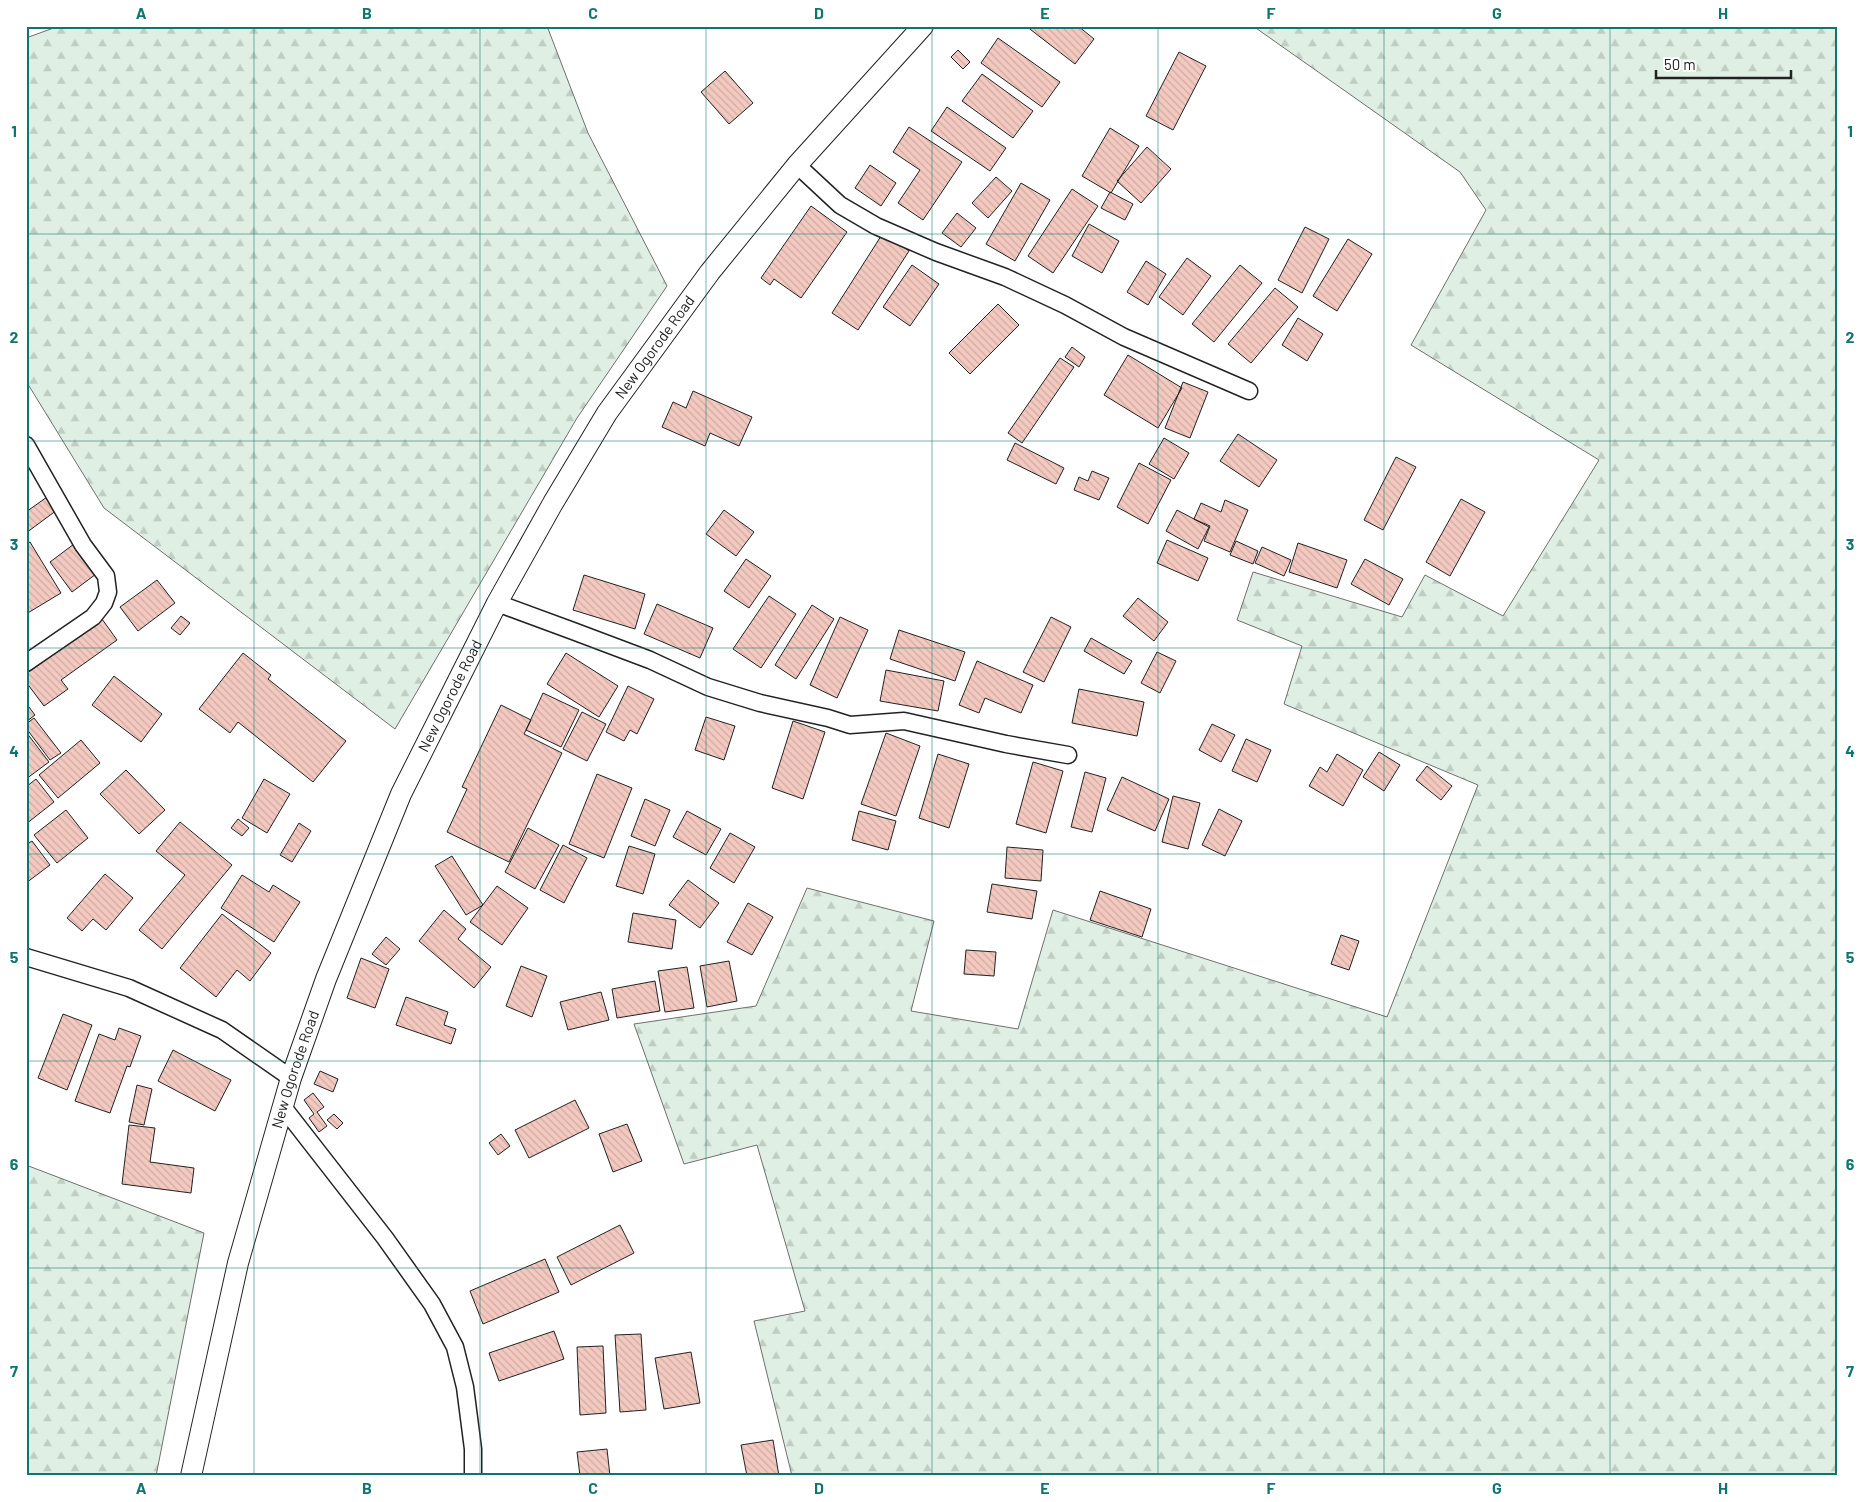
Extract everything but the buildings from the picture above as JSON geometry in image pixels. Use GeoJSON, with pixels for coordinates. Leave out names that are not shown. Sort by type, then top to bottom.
{"type":"FeatureCollection","features":[{"type":"Feature","properties":{"kind":"street","name":"New Ogorode Road"},"geometry":{"type":"LineString","coordinates":[[192,1476],[238,1263],[291,1078],[326,979],[400,794],[497,604],[553,503],[607,413],[710,272],[797,165],[923,26]]}},
{"type":"Feature","properties":{"kind":"street"},"geometry":{"type":"LineString","coordinates":[[797,165],[840,205],[876,226],[936,252],[1006,277],[1065,305],[1124,338],[1250,391]]}},
{"type":"Feature","properties":{"kind":"street"},"geometry":{"type":"LineString","coordinates":[[26,445],[83,545],[106,576],[108,592],[104,603],[93,617],[26,663]]}},
{"type":"Feature","properties":{"kind":"street"},"geometry":{"type":"LineString","coordinates":[[497,604],[642,657],[708,687],[760,703],[828,718],[850,725],[904,721],[1006,744],[1068,755]]}},
{"type":"Feature","properties":{"kind":"street"},"geometry":{"type":"LineString","coordinates":[[26,957],[129,988],[222,1030],[291,1078]]}},
{"type":"Feature","properties":{"kind":"street"},"geometry":{"type":"LineString","coordinates":[[283,1107],[385,1238],[432,1304],[455,1347],[465,1387],[473,1449],[474,1476]]}},
{"type":"Feature","properties":{"kind":"green space"},"geometry":{"type":"Polygon","coordinates":[[[59,26],[547,26],[588,133],[667,286],[577,418],[395,729],[104,508],[26,381],[26,38],[59,26]]]}},
{"type":"Feature","properties":{"kind":"green space"},"geometry":{"type":"Polygon","coordinates":[[[1253,26],[1838,26],[1838,1476],[792,1476],[754,1321],[805,1311],[757,1145],[684,1164],[634,1024],[756,1006],[807,888],[934,921],[911,1011],[1018,1029],[1053,910],[1387,1017],[1478,785],[1284,704],[1302,646],[1237,620],[1253,572],[1402,617],[1425,575],[1503,616],[1599,460],[1411,345],[1486,210],[1460,172],[1253,26]]]}},
{"type":"Feature","properties":{"kind":"green space"},"geometry":{"type":"Polygon","coordinates":[[[26,1165],[204,1233],[156,1476],[26,1476],[26,1165]]]}}]}
